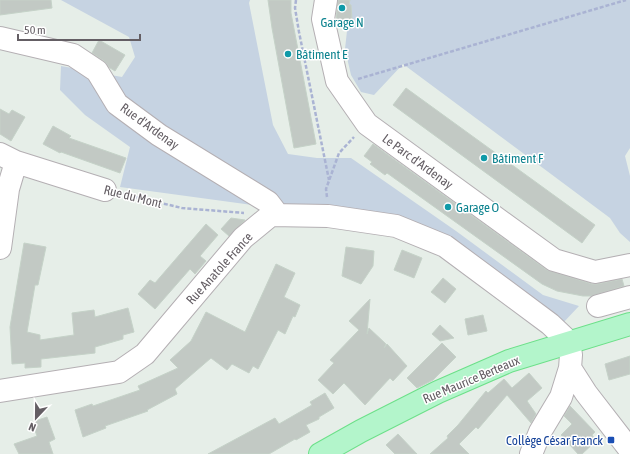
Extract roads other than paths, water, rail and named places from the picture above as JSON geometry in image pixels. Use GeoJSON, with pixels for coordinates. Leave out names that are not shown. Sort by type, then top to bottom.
{"type":"FeatureCollection","features":[{"type":"Feature","properties":{"kind":"main road","name":"Rue Maurice Berteaux"},"geometry":{"type":"LineString","coordinates":[[320,454],[361,431],[438,392],[509,361],[630,324]]}},
{"type":"Feature","properties":{"kind":"street","name":"Le Parc d'Ardenay"},"geometry":{"type":"LineString","coordinates":[[326,0],[323,19],[337,81],[367,124],[554,260],[595,272],[630,265]]}},
{"type":"Feature","properties":{"kind":"street","name":"Rue d'Ardenay"},"geometry":{"type":"LineString","coordinates":[[0,38],[73,55],[97,71],[117,104],[159,135],[268,202],[275,215]]}},
{"type":"Feature","properties":{"kind":"street"},"geometry":{"type":"LineString","coordinates":[[0,248],[8,189],[8,158]]}},
{"type":"Feature","properties":{"kind":"street","name":"Rue du Mont"},"geometry":{"type":"LineString","coordinates":[[8,158],[105,190]]}},
{"type":"Feature","properties":{"kind":"street"},"geometry":{"type":"LineString","coordinates":[[275,215],[328,216],[396,226],[445,246],[550,324],[569,342],[571,355],[570,368],[561,397],[540,432],[531,454]]}},
{"type":"Feature","properties":{"kind":"street","name":"Rue Anatole France"},"geometry":{"type":"LineString","coordinates":[[0,391],[119,372],[145,354],[244,238],[275,215]]}},
{"type":"Feature","properties":{"kind":"street"},"geometry":{"type":"LineString","coordinates":[[598,306],[630,296]]}},
{"type":"Feature","properties":{"kind":"street"},"geometry":{"type":"LineString","coordinates":[[570,368],[586,393],[630,450]]}},
{"type":"Feature","properties":{"kind":"place","name":"Garage N"},"geometry":{"type":"Point","coordinates":[342,8]}},
{"type":"Feature","properties":{"kind":"place","name":"Bâtiment E"},"geometry":{"type":"Point","coordinates":[288,54]}},
{"type":"Feature","properties":{"kind":"place","name":"Bâtiment F"},"geometry":{"type":"Point","coordinates":[484,158]}},
{"type":"Feature","properties":{"kind":"place","name":"Garage O"},"geometry":{"type":"Point","coordinates":[448,207]}},
{"type":"Feature","properties":{"kind":"place","name":"Collège César Franck"},"geometry":{"type":"Point","coordinates":[611,440]}}]}
